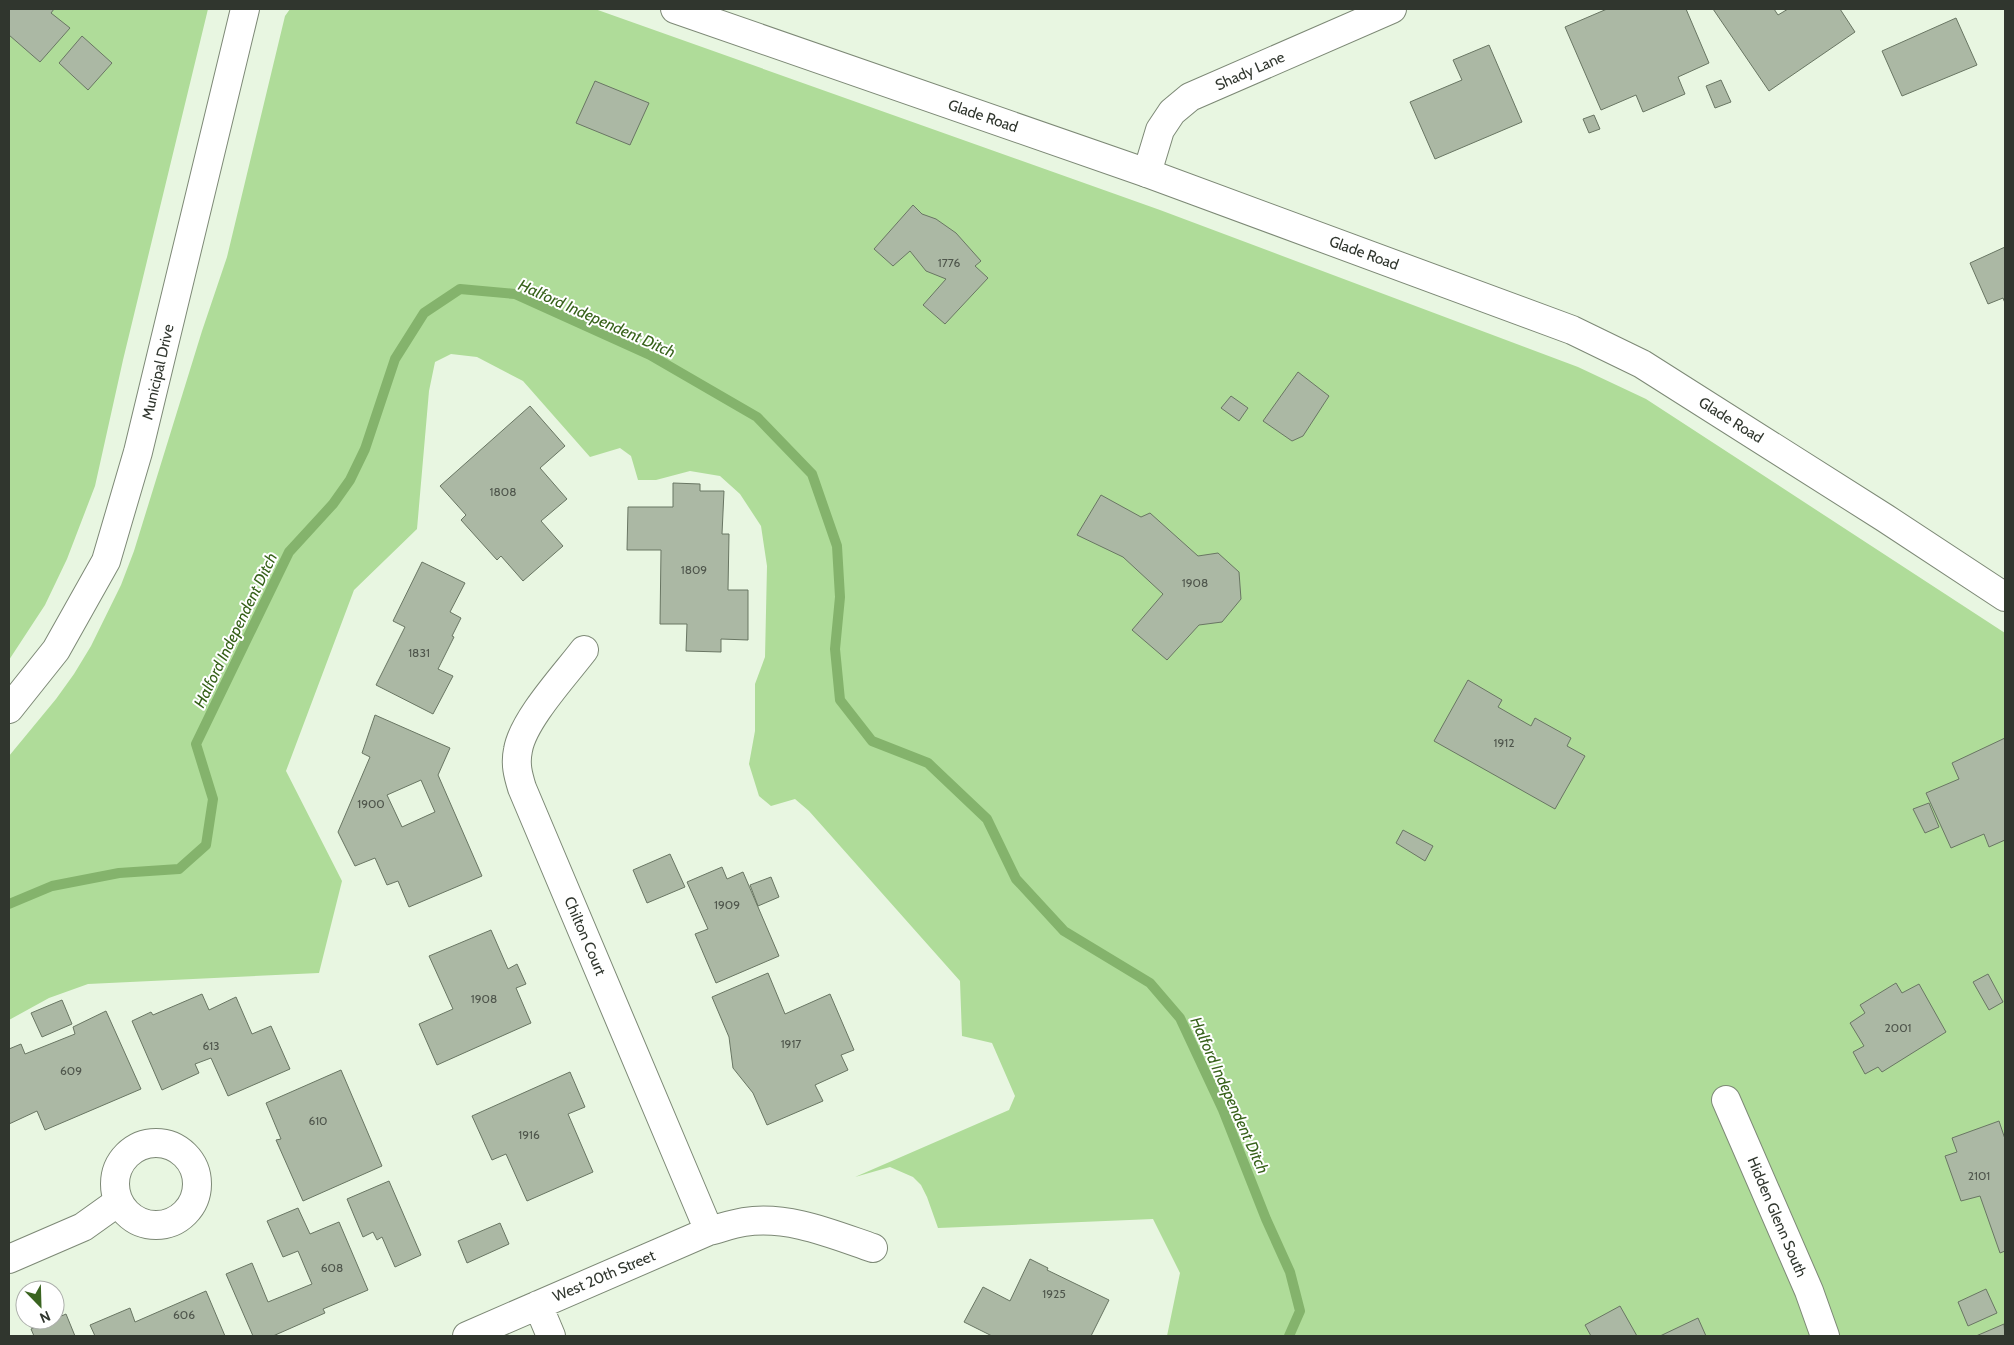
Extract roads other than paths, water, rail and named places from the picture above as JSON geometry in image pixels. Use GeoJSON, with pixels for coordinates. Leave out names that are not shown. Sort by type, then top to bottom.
{"type":"FeatureCollection","features":[{"type":"Feature","properties":{"kind":"street","name":"Municipal Drive"},"geometry":{"type":"LineString","coordinates":[[9,709],[56,650],[106,562],[138,452],[245,9]]}},
{"type":"Feature","properties":{"kind":"street","name":"Glade Road"},"geometry":{"type":"LineString","coordinates":[[675,9],[1147,173],[1572,330],[1642,364],[1886,518],[2005,597]]}},
{"type":"Feature","properties":{"kind":"street","name":"Shady Lane"},"geometry":{"type":"LineString","coordinates":[[1147,173],[1160,130],[1172,112],[1190,97],[1392,9]]}},
{"type":"Feature","properties":{"kind":"street","name":"Chilton Court"},"geometry":{"type":"LineString","coordinates":[[584,650],[522,736],[517,751],[516,770],[710,1231]]}},
{"type":"Feature","properties":{"kind":"street","name":"Hidden Glenn South"},"geometry":{"type":"LineString","coordinates":[[1726,1100],[1809,1291],[1825,1336]]}},
{"type":"Feature","properties":{"kind":"street"},"geometry":{"type":"LineString","coordinates":[[9,1259],[83,1227],[118,1202]]}},
{"type":"Feature","properties":{"kind":"street","name":"West 20th Street"},"geometry":{"type":"LineString","coordinates":[[467,1336],[710,1231],[744,1222],[768,1220],[809,1227],[873,1248]]}},
{"type":"Feature","properties":{"kind":"street"},"geometry":{"type":"LineString","coordinates":[[538,1305],[551,1336]]}},
{"type":"Feature","properties":{"kind":"waterway","name":"Halford Independent Ditch"},"geometry":{"type":"LineString","coordinates":[[9,904],[52,886],[119,873],[179,869],[206,845],[213,799],[196,744],[289,552],[333,504],[350,480],[365,449],[395,359],[424,313],[460,289],[515,294],[650,355],[757,417],[812,474],[837,546],[840,597],[835,649],[840,700],[872,741],[928,763],[987,819],[1016,879],[1064,931],[1150,983],[1180,1018],[1223,1110],[1266,1219],[1290,1272],[1300,1311],[1289,1336]]}}]}
